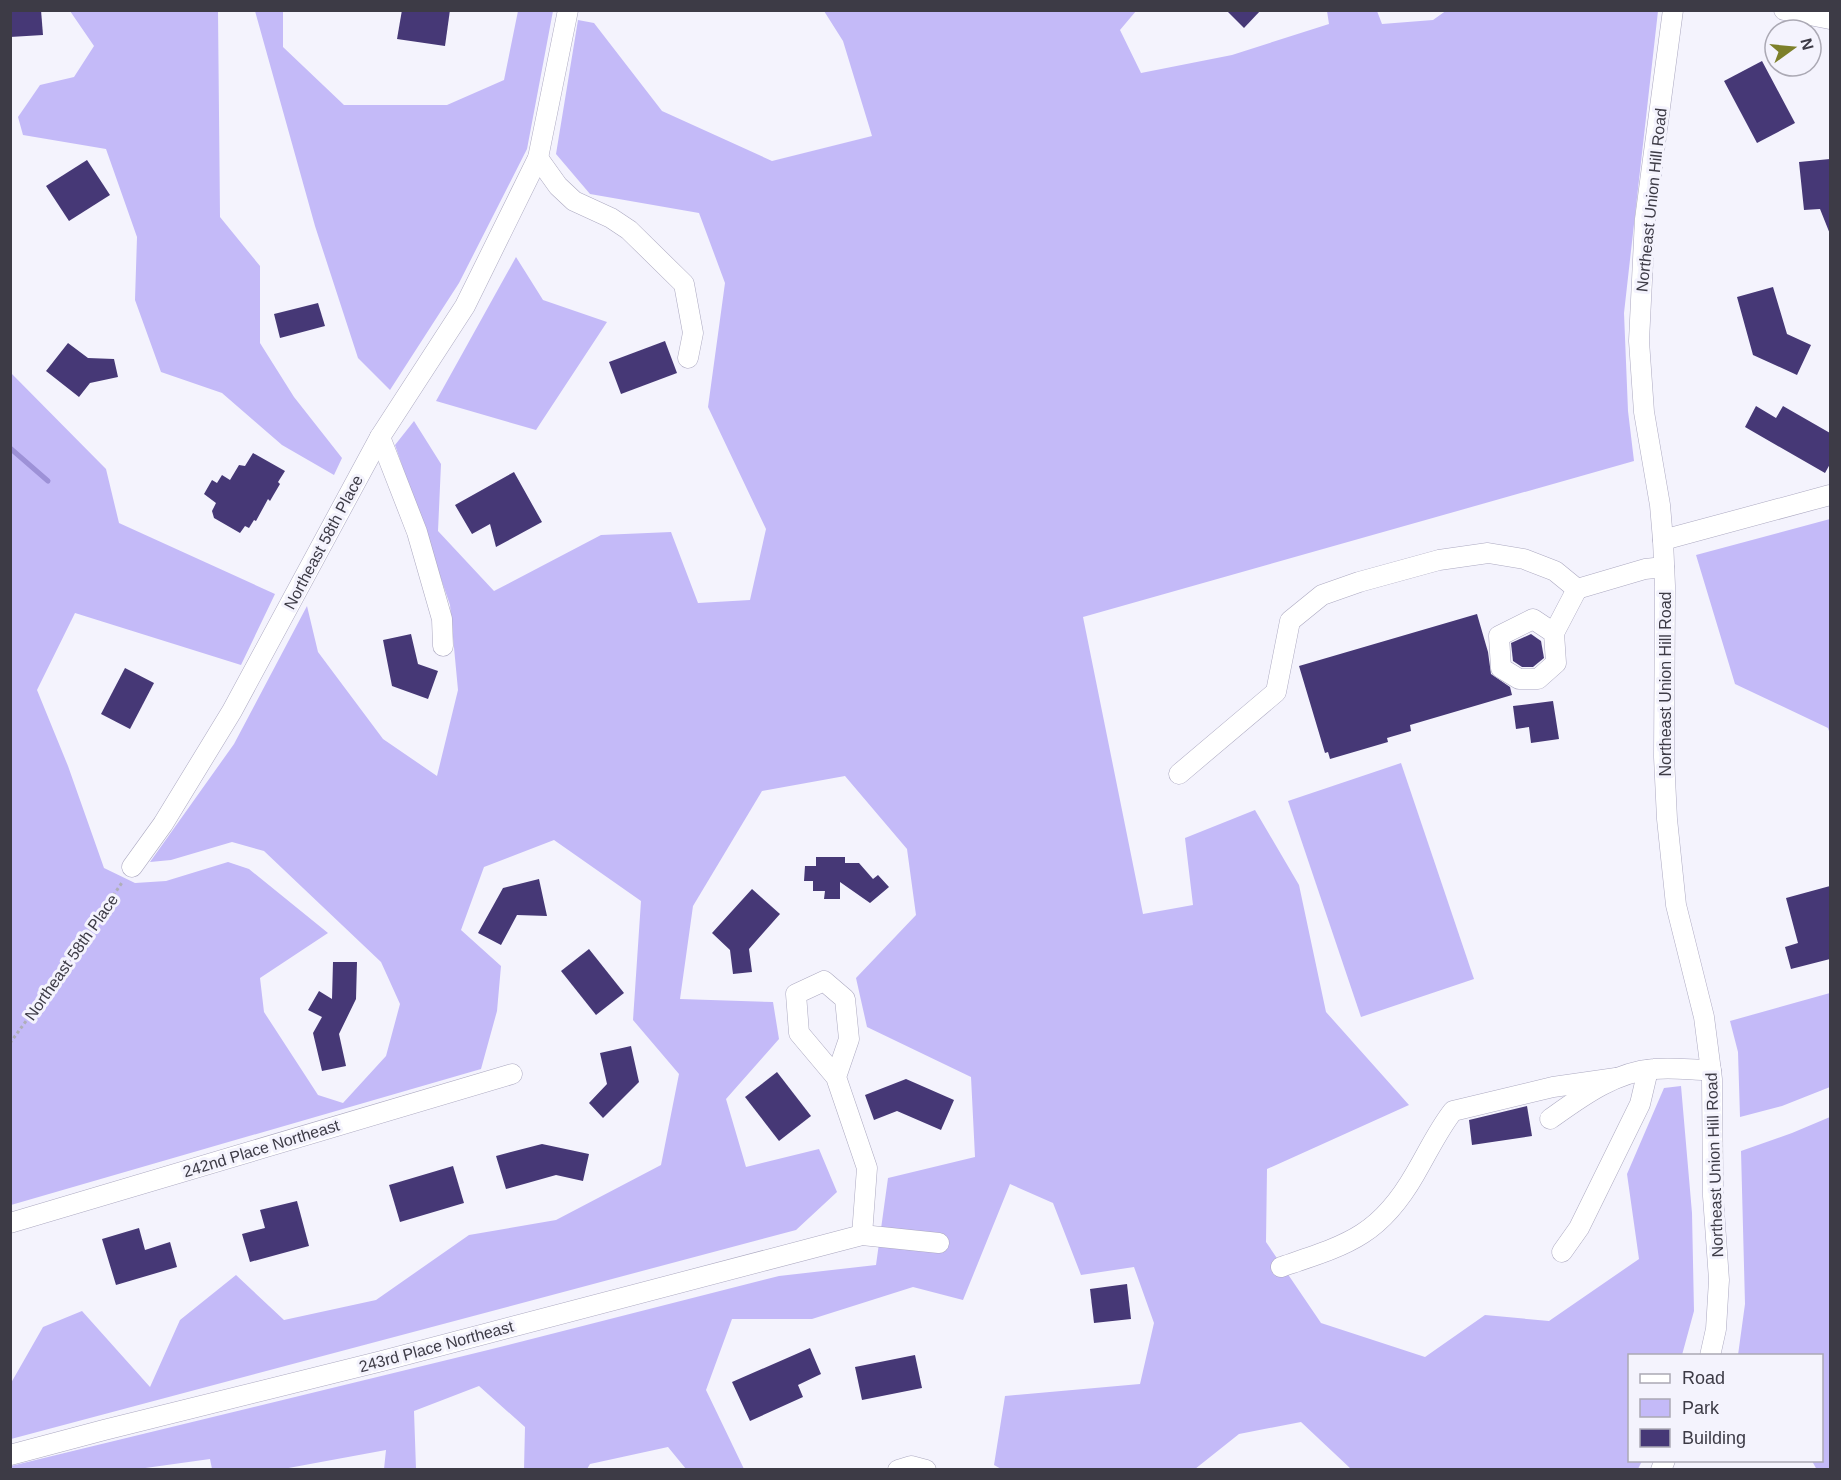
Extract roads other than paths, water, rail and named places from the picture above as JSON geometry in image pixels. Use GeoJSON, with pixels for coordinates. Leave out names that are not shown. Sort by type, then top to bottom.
{"type":"FeatureCollection","features":[{"type":"Feature","properties":{"kind":"street","name":"Northeast 58th Place"},"geometry":{"type":"LineString","coordinates":[[132,867],[163,824],[232,711],[380,437],[465,306],[538,159],[568,10]]}},
{"type":"Feature","properties":{"kind":"street","name":"Northeast Union Hill Road"},"geometry":{"type":"LineString","coordinates":[[1673,10],[1646,219],[1640,287],[1639,341],[1644,412],[1660,505],[1663,540],[1664,757],[1668,829],[1676,905],[1704,1017],[1711,1070],[1713,1196],[1719,1280],[1716,1329],[1710,1354]]}},
{"type":"Feature","properties":{"kind":"street"},"geometry":{"type":"LineString","coordinates":[[1784,10],[1830,19]]}},
{"type":"Feature","properties":{"kind":"street"},"geometry":{"type":"LineString","coordinates":[[538,159],[558,186],[574,201],[611,218],[629,230],[684,284],[693,333],[688,358]]}},
{"type":"Feature","properties":{"kind":"street"},"geometry":{"type":"LineString","coordinates":[[380,437],[417,532],[442,619],[443,646]]}},
{"type":"Feature","properties":{"kind":"street"},"geometry":{"type":"LineString","coordinates":[[1663,540],[1830,495]]}},
{"type":"Feature","properties":{"kind":"street"},"geometry":{"type":"LineString","coordinates":[[1179,774],[1276,692],[1290,621],[1323,595],[1439,560],[1488,553],[1524,559],[1555,571],[1577,589]]}},
{"type":"Feature","properties":{"kind":"street"},"geometry":{"type":"LineString","coordinates":[[1554,633],[1577,589],[1645,569],[1664,567]]}},
{"type":"Feature","properties":{"kind":"street"},"geometry":{"type":"LineString","coordinates":[[1281,1267],[1352,1242],[1377,1224],[1395,1206],[1453,1111],[1553,1087],[1616,1078],[1648,1070],[1711,1070]]}},
{"type":"Feature","properties":{"kind":"street"},"geometry":{"type":"LineString","coordinates":[[1562,1252],[1579,1228],[1640,1104],[1648,1070]]}},
{"type":"Feature","properties":{"kind":"street","name":"242nd Place Northeast"},"geometry":{"type":"LineString","coordinates":[[10,1223],[512,1074]]}},
{"type":"Feature","properties":{"kind":"street"},"geometry":{"type":"LineString","coordinates":[[836,1077],[867,1168],[862,1235],[939,1243]]}},
{"type":"Feature","properties":{"kind":"street"},"geometry":{"type":"LineString","coordinates":[[1550,1119],[1587,1092],[1616,1078]]}},
{"type":"Feature","properties":{"kind":"street","name":"243rd Place Northeast"},"geometry":{"type":"LineString","coordinates":[[10,1455],[382,1361],[862,1235]]}},
{"type":"Feature","properties":{"kind":"street"},"geometry":{"type":"LineString","coordinates":[[898,1470],[911,1466],[926,1470]]}},
{"type":"Feature","properties":{"kind":"waterway"},"geometry":{"type":"LineString","coordinates":[[10,448],[48,481]]}}]}
